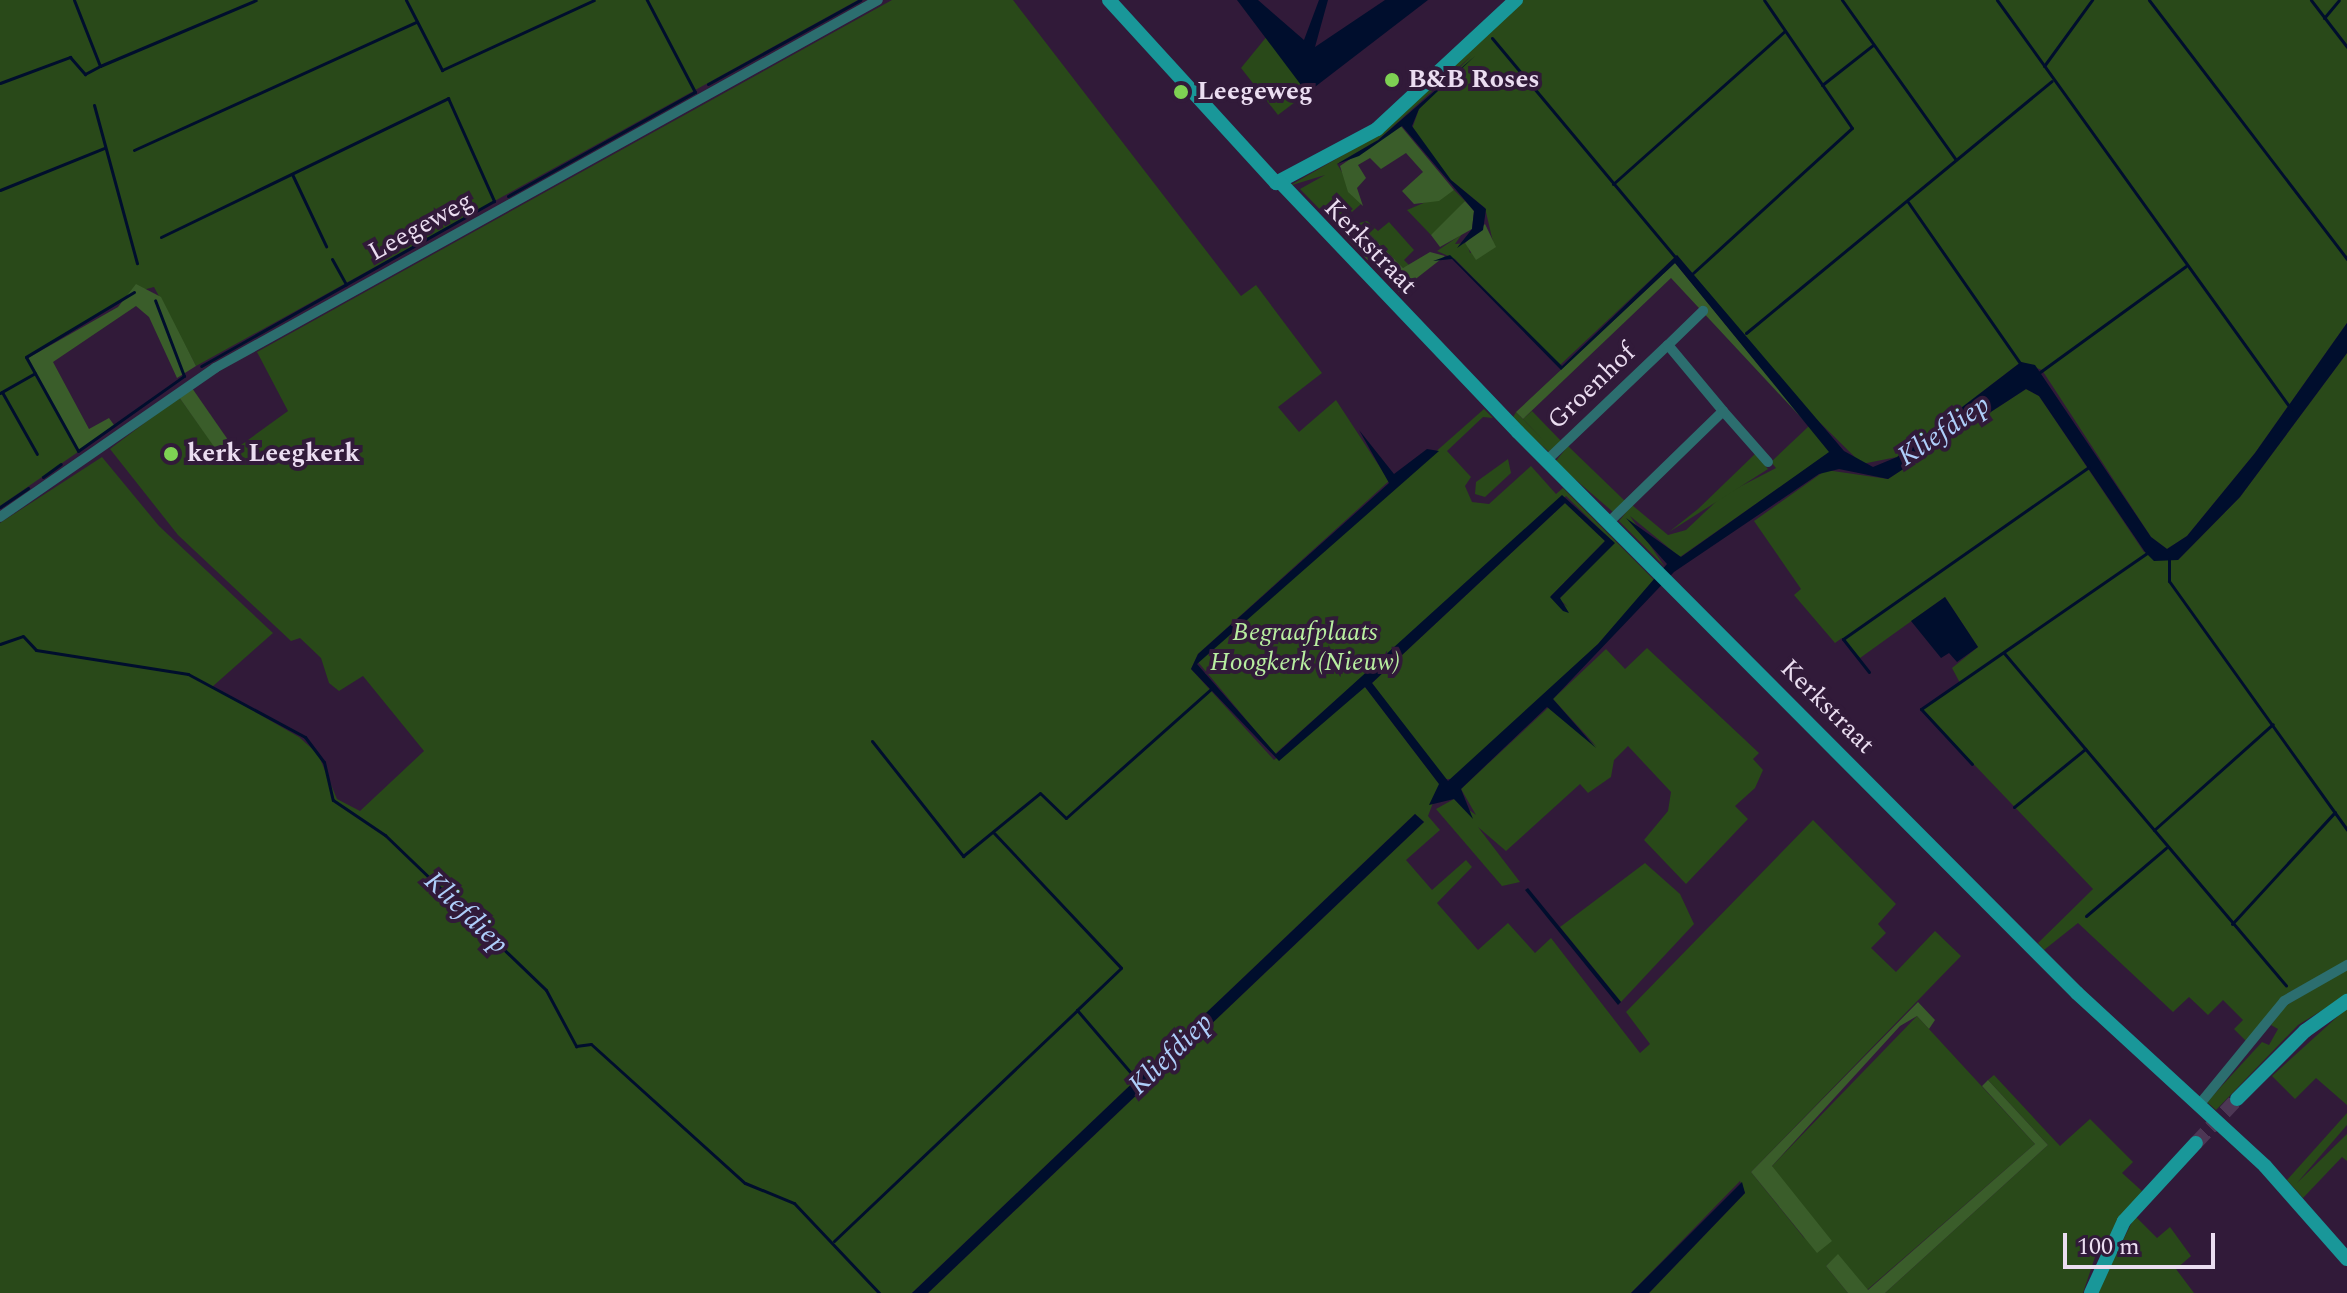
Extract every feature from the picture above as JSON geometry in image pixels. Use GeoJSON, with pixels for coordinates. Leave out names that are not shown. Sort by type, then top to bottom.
{"type":"FeatureCollection","features":[{"type":"Feature","properties":{"kind":"street","name":"Leegeweg"},"geometry":{"type":"LineString","coordinates":[[0,517],[215,368],[878,0]]}},
{"type":"Feature","properties":{"kind":"street"},"geometry":{"type":"LineString","coordinates":[[1109,0],[1280,182],[1377,129],[1516,0]]}},
{"type":"Feature","properties":{"kind":"street","name":"Kerkstraat"},"geometry":{"type":"LineString","coordinates":[[1280,182],[1546,461],[2077,993],[2199,1105],[2347,1259]]}},
{"type":"Feature","properties":{"kind":"street","name":"Groenhof"},"geometry":{"type":"LineString","coordinates":[[1546,461],[1703,311]]}},
{"type":"Feature","properties":{"kind":"street","name":"Groenhof"},"geometry":{"type":"LineString","coordinates":[[1668,345],[1768,462]]}},
{"type":"Feature","properties":{"kind":"street"},"geometry":{"type":"LineString","coordinates":[[1609,522],[1723,411]]}},
{"type":"Feature","properties":{"kind":"street"},"geometry":{"type":"LineString","coordinates":[[2199,1105],[2284,1001],[2347,965]]}},
{"type":"Feature","properties":{"kind":"street"},"geometry":{"type":"LineString","coordinates":[[2237,1099],[2305,1031],[2347,1001]]}},
{"type":"Feature","properties":{"kind":"street"},"geometry":{"type":"LineString","coordinates":[[2091,1293],[2124,1221],[2196,1143]]}},
{"type":"Feature","properties":{"kind":"green space"},"geometry":{"type":"Polygon","coordinates":[[[0,0],[858,0],[196,366],[154,287],[131,293],[28,358],[78,452],[0,506],[0,0]]]}},
{"type":"Feature","properties":{"kind":"green space"},"geometry":{"type":"Polygon","coordinates":[[[892,0],[1013,0],[1241,296],[1256,285],[1322,373],[1278,407],[1299,432],[1336,400],[1389,481],[1198,654],[1191,669],[1274,760],[1365,687],[1440,785],[1428,816],[1440,830],[1406,860],[1432,890],[1466,860],[1472,867],[1437,903],[1478,950],[1508,923],[1535,953],[1551,938],[1640,1053],[1650,1044],[1626,1012],[1813,820],[1896,904],[1878,924],[1886,933],[1871,948],[1896,972],[1935,931],[1961,956],[1751,1172],[1805,1239],[1772,1166],[1917,1016],[2035,1144],[1867,1290],[1838,1255],[1826,1266],[1848,1293],[1649,1293],[1745,1193],[1740,1181],[1631,1293],[928,1293],[1424,822],[1415,814],[912,1293],[0,1293],[0,523],[102,457],[159,526],[273,633],[212,687],[299,737],[318,754],[337,799],[360,811],[424,751],[363,676],[339,691],[329,683],[321,658],[300,638],[291,641],[178,535],[110,449],[179,397],[223,458],[288,411],[257,352],[892,0]]]}},
{"type":"Feature","properties":{"kind":"green space"},"geometry":{"type":"Polygon","coordinates":[[[1523,0],[2347,0],[2347,323],[2255,453],[2187,536],[2167,549],[2151,537],[2042,370],[2021,362],[1897,457],[1862,464],[1803,406],[1677,255],[1560,365],[1455,259],[1437,251],[1462,234],[1455,244],[1467,243],[1470,253],[1493,242],[1485,208],[1451,180],[1412,129],[1419,109],[1471,56],[1378,140],[1337,164],[1361,204],[1352,212],[1342,202],[1337,207],[1349,221],[1340,230],[1300,189],[1325,175],[1289,186],[1359,146],[1523,0]]]}},
{"type":"Feature","properties":{"kind":"green space"},"geometry":{"type":"Polygon","coordinates":[[[1268,35],[1307,93],[1278,115],[1241,68],[1268,35]]]}},
{"type":"Feature","properties":{"kind":"green space"},"geometry":{"type":"Polygon","coordinates":[[[1400,125],[1454,190],[1439,201],[1414,204],[1402,191],[1423,172],[1406,153],[1381,169],[1370,158],[1358,165],[1366,178],[1357,188],[1363,206],[1348,192],[1340,166],[1400,125]]]}},
{"type":"Feature","properties":{"kind":"green space"},"geometry":{"type":"Polygon","coordinates":[[[1454,190],[1465,201],[1439,232],[1431,235],[1407,210],[1454,190]]]}},
{"type":"Feature","properties":{"kind":"green space"},"geometry":{"type":"Polygon","coordinates":[[[1465,201],[1474,211],[1472,229],[1440,247],[1431,235],[1465,201]]]}},
{"type":"Feature","properties":{"kind":"green space"},"geometry":{"type":"Polygon","coordinates":[[[1367,221],[1378,231],[1389,222],[1414,250],[1404,260],[1410,266],[1403,268],[1359,223],[1367,221]]]}},
{"type":"Feature","properties":{"kind":"green space"},"geometry":{"type":"Polygon","coordinates":[[[1359,223],[1403,268],[1430,252],[1445,256],[1399,292],[1345,237],[1359,223]]]}},
{"type":"Feature","properties":{"kind":"green space"},"geometry":{"type":"Polygon","coordinates":[[[1485,224],[1496,247],[1476,260],[1465,243],[1485,224]]]}},
{"type":"Feature","properties":{"kind":"green space"},"geometry":{"type":"Polygon","coordinates":[[[1675,263],[1809,426],[1671,278],[1523,419],[1516,412],[1675,263]]]}},
{"type":"Feature","properties":{"kind":"green space"},"geometry":{"type":"Polygon","coordinates":[[[136,284],[161,297],[196,366],[177,378],[149,317],[136,306],[53,362],[89,429],[109,418],[114,425],[78,452],[28,358],[118,307],[136,284]]]}},
{"type":"Feature","properties":{"kind":"green space"},"geometry":{"type":"Polygon","coordinates":[[[2347,353],[2347,961],[2288,993],[2247,1042],[2234,1029],[2243,1020],[2223,1000],[2208,1015],[2189,997],[2173,1012],[2078,923],[2044,950],[2038,943],[2093,889],[1921,709],[1960,683],[1952,668],[1978,647],[1945,597],[1860,658],[1842,638],[1835,643],[1794,595],[1801,589],[1754,521],[1826,470],[1888,479],[2026,389],[2039,396],[2144,552],[2178,560],[2240,497],[2347,353]]]}},
{"type":"Feature","properties":{"kind":"green space"},"geometry":{"type":"Polygon","coordinates":[[[192,388],[235,450],[222,458],[179,397],[192,388]]]}},
{"type":"Feature","properties":{"kind":"green space","name":"Begraafplaats Hoogkerk (Nieuw)"},"geometry":{"type":"Polygon","coordinates":[[[1484,409],[1493,418],[1483,417],[1447,451],[1471,477],[1465,486],[1472,502],[1489,504],[1531,466],[1556,494],[1563,488],[1654,580],[1598,644],[1452,779],[1443,779],[1372,683],[1565,503],[1605,541],[1551,596],[1568,607],[1559,599],[1614,543],[1566,496],[1275,754],[1198,662],[1484,409]]]}},
{"type":"Feature","properties":{"kind":"green space"},"geometry":{"type":"Polygon","coordinates":[[[1532,411],[1561,441],[1549,452],[1512,419],[1516,412],[1549,446],[1523,419],[1532,411]]]}},
{"type":"Feature","properties":{"kind":"green space"},"geometry":{"type":"Polygon","coordinates":[[[1809,426],[1830,452],[1680,557],[1630,516],[1665,567],[1619,521],[1632,505],[1668,535],[1686,530],[1722,496],[1776,468],[1771,462],[1809,426]]]}},
{"type":"Feature","properties":{"kind":"green space"},"geometry":{"type":"Polygon","coordinates":[[[1568,446],[1625,501],[1613,512],[1555,462],[1568,446]]]}},
{"type":"Feature","properties":{"kind":"green space"},"geometry":{"type":"Polygon","coordinates":[[[1755,454],[1768,469],[1669,532],[1698,509],[1755,454]]]}},
{"type":"Feature","properties":{"kind":"green space"},"geometry":{"type":"Polygon","coordinates":[[[1508,459],[1511,473],[1485,497],[1475,494],[1476,482],[1508,459]]]}},
{"type":"Feature","properties":{"kind":"green space"},"geometry":{"type":"Polygon","coordinates":[[[1647,648],[1759,753],[1753,759],[1763,770],[1755,788],[1735,806],[1748,819],[1686,884],[1644,840],[1668,811],[1671,792],[1628,746],[1614,760],[1611,777],[1588,793],[1580,784],[1506,851],[1478,827],[1520,882],[1502,886],[1436,809],[1454,799],[1476,815],[1461,789],[1550,706],[1597,747],[1553,699],[1606,649],[1625,669],[1647,648]]]}},
{"type":"Feature","properties":{"kind":"green space"},"geometry":{"type":"Polygon","coordinates":[[[1645,863],[1680,894],[1694,924],[1621,1002],[1560,927],[1645,863]]]}},
{"type":"Feature","properties":{"kind":"green space"},"geometry":{"type":"Polygon","coordinates":[[[2347,969],[2347,995],[2298,1025],[2216,1110],[2207,1102],[2262,1042],[2269,1045],[2278,1029],[2271,1025],[2285,1006],[2347,969]]]}},
{"type":"Feature","properties":{"kind":"green space"},"geometry":{"type":"Polygon","coordinates":[[[1918,1002],[1935,1020],[1929,1029],[1917,1016],[1900,1026],[1772,1166],[1832,1241],[1817,1253],[1751,1172],[1918,1002]]]}},
{"type":"Feature","properties":{"kind":"green space"},"geometry":{"type":"Polygon","coordinates":[[[2347,1008],[2347,1105],[2316,1078],[2295,1099],[2272,1076],[2347,1008]]]}},
{"type":"Feature","properties":{"kind":"green space"},"geometry":{"type":"Polygon","coordinates":[[[1994,1075],[2060,1146],[2090,1119],[2133,1162],[2122,1173],[2142,1191],[2096,1254],[2083,1293],[1885,1293],[2048,1145],[1988,1080],[1994,1075]]]}},
{"type":"Feature","properties":{"kind":"green space"},"geometry":{"type":"Polygon","coordinates":[[[1988,1080],[2048,1145],[1885,1293],[1848,1293],[1826,1266],[1838,1254],[1868,1290],[2035,1144],[1982,1086],[1988,1080]]]}},
{"type":"Feature","properties":{"kind":"green space"},"geometry":{"type":"Polygon","coordinates":[[[2347,1113],[2347,1125],[2297,1183],[2347,1134],[2347,1161],[2342,1157],[2303,1198],[2287,1180],[2347,1113]]]}},
{"type":"Feature","properties":{"kind":"green space"},"geometry":{"type":"Polygon","coordinates":[[[2135,1216],[2157,1238],[2170,1227],[2191,1256],[2176,1269],[2194,1293],[2097,1293],[2135,1216]]]}},
{"type":"Feature","properties":{"kind":"water"},"geometry":{"type":"Polygon","coordinates":[[[1237,0],[1258,0],[1304,40],[1319,0],[1328,0],[1315,47],[1385,0],[1428,0],[1307,93],[1237,0]]]}},
{"type":"Feature","properties":{"kind":"water"},"geometry":{"type":"Polygon","coordinates":[[[1475,56],[1419,109],[1412,126],[1451,180],[1486,209],[1483,230],[1457,248],[1472,229],[1474,211],[1402,126],[1359,156],[1337,164],[1378,140],[1475,56]]]}},
{"type":"Feature","properties":{"kind":"water"},"geometry":{"type":"Polygon","coordinates":[[[1450,255],[1562,366],[1677,255],[1844,451],[1873,467],[1897,457],[2021,362],[2035,365],[2151,537],[2167,549],[2187,536],[2255,453],[2347,323],[2347,353],[2240,497],[2178,560],[2154,561],[2145,552],[2039,396],[2026,389],[1888,479],[1839,469],[1819,474],[1674,572],[1553,699],[1596,748],[1547,707],[1461,789],[1473,819],[1454,799],[1429,805],[1439,784],[1365,687],[1279,761],[1191,669],[1198,654],[1389,483],[1359,430],[1394,474],[1427,449],[1439,451],[1197,664],[1276,754],[1562,495],[1615,543],[1560,598],[1569,613],[1563,611],[1550,597],[1605,541],[1565,503],[1372,683],[1448,781],[1598,644],[1667,564],[1626,518],[1681,557],[1829,452],[1675,263],[1561,370],[1452,259],[1433,261],[1450,255]]]}},
{"type":"Feature","properties":{"kind":"water"},"geometry":{"type":"Polygon","coordinates":[[[1945,597],[1978,647],[1957,662],[1949,653],[1941,658],[1911,621],[1945,597]]]}},
{"type":"Feature","properties":{"kind":"water"},"geometry":{"type":"Polygon","coordinates":[[[1415,814],[1424,822],[928,1293],[912,1293],[1415,814]]]}},
{"type":"Feature","properties":{"kind":"water"},"geometry":{"type":"Polygon","coordinates":[[[1528,888],[1621,1002],[1618,1005],[1525,890],[1528,888]]]}},
{"type":"Feature","properties":{"kind":"water"},"geometry":{"type":"Polygon","coordinates":[[[1742,1182],[1745,1193],[1649,1293],[1631,1293],[1742,1182]]]}},
{"type":"Feature","properties":{"kind":"waterway"},"geometry":{"type":"LineString","coordinates":[[0,83],[70,57],[85,74],[100,66],[74,0]]}},
{"type":"Feature","properties":{"kind":"waterway"},"geometry":{"type":"LineString","coordinates":[[100,66],[256,0]]}},
{"type":"Feature","properties":{"kind":"waterway"},"geometry":{"type":"LineString","coordinates":[[406,0],[442,70],[594,0]]}},
{"type":"Feature","properties":{"kind":"waterway"},"geometry":{"type":"LineString","coordinates":[[508,196],[695,92],[647,0]]}},
{"type":"Feature","properties":{"kind":"waterway"},"geometry":{"type":"LineString","coordinates":[[708,84],[860,0]]}},
{"type":"Feature","properties":{"kind":"waterway"},"geometry":{"type":"LineString","coordinates":[[1693,273],[1852,128],[1764,0]]}},
{"type":"Feature","properties":{"kind":"waterway"},"geometry":{"type":"LineString","coordinates":[[1842,0],[1956,160]]}},
{"type":"Feature","properties":{"kind":"waterway"},"geometry":{"type":"LineString","coordinates":[[1997,0],[2291,409]]}},
{"type":"Feature","properties":{"kind":"waterway"},"geometry":{"type":"LineString","coordinates":[[2044,66],[2092,0]]}},
{"type":"Feature","properties":{"kind":"waterway"},"geometry":{"type":"LineString","coordinates":[[2149,0],[2347,259]]}},
{"type":"Feature","properties":{"kind":"waterway"},"geometry":{"type":"LineString","coordinates":[[2311,0],[2347,47]]}},
{"type":"Feature","properties":{"kind":"waterway"},"geometry":{"type":"LineString","coordinates":[[2324,18],[2339,0]]}},
{"type":"Feature","properties":{"kind":"waterway"},"geometry":{"type":"LineString","coordinates":[[134,150],[416,22]]}},
{"type":"Feature","properties":{"kind":"waterway"},"geometry":{"type":"LineString","coordinates":[[1613,184],[1785,31]]}},
{"type":"Feature","properties":{"kind":"waterway"},"geometry":{"type":"LineString","coordinates":[[1492,38],[1677,259]]}},
{"type":"Feature","properties":{"kind":"waterway"},"geometry":{"type":"LineString","coordinates":[[1822,85],[1873,45]]}},
{"type":"Feature","properties":{"kind":"waterway"},"geometry":{"type":"LineString","coordinates":[[1746,333],[2052,81]]}},
{"type":"Feature","properties":{"kind":"waterway"},"geometry":{"type":"LineString","coordinates":[[161,237],[448,98],[494,201],[201,366]]}},
{"type":"Feature","properties":{"kind":"waterway"},"geometry":{"type":"LineString","coordinates":[[94,105],[137,263]]}},
{"type":"Feature","properties":{"kind":"waterway"},"geometry":{"type":"LineString","coordinates":[[0,190],[104,148]]}},
{"type":"Feature","properties":{"kind":"waterway"},"geometry":{"type":"LineString","coordinates":[[292,174],[326,246]]}},
{"type":"Feature","properties":{"kind":"waterway"},"geometry":{"type":"LineString","coordinates":[[1908,202],[2020,363]]}},
{"type":"Feature","properties":{"kind":"waterway"},"geometry":{"type":"LineString","coordinates":[[332,259],[346,284]]}},
{"type":"Feature","properties":{"kind":"waterway"},"geometry":{"type":"LineString","coordinates":[[2040,372],[2186,266]]}},
{"type":"Feature","properties":{"kind":"waterway"},"geometry":{"type":"LineString","coordinates":[[134,292],[26,357],[78,451],[184,376],[155,300]]}},
{"type":"Feature","properties":{"kind":"waterway"},"geometry":{"type":"LineString","coordinates":[[0,393],[35,373]]}},
{"type":"Feature","properties":{"kind":"waterway"},"geometry":{"type":"LineString","coordinates":[[2,392],[37,454]]}},
{"type":"Feature","properties":{"kind":"waterway"},"geometry":{"type":"LineString","coordinates":[[43,477],[61,464]]}},
{"type":"Feature","properties":{"kind":"waterway"},"geometry":{"type":"LineString","coordinates":[[1869,672],[1843,639],[2089,467]]}},
{"type":"Feature","properties":{"kind":"waterway"},"geometry":{"type":"LineString","coordinates":[[0,507],[28,488]]}},
{"type":"Feature","properties":{"kind":"waterway"},"geometry":{"type":"LineString","coordinates":[[1972,764],[1921,709],[2147,553]]}},
{"type":"Feature","properties":{"kind":"waterway"},"geometry":{"type":"LineString","coordinates":[[2169,559],[2169,581],[2347,830]]}},
{"type":"Feature","properties":{"kind":"waterway","name":"Kliefdiep"},"geometry":{"type":"LineString","coordinates":[[0,644],[23,636],[36,650],[188,674],[305,737],[324,762],[333,800],[385,835],[546,990],[576,1046],[591,1044],[745,1183],[794,1203],[879,1293]]}},
{"type":"Feature","properties":{"kind":"waterway"},"geometry":{"type":"LineString","coordinates":[[2004,653],[2286,985]]}},
{"type":"Feature","properties":{"kind":"waterway"},"geometry":{"type":"LineString","coordinates":[[872,741],[963,856],[1040,793],[1066,818],[1212,688]]}},
{"type":"Feature","properties":{"kind":"waterway"},"geometry":{"type":"LineString","coordinates":[[2154,830],[2273,724]]}},
{"type":"Feature","properties":{"kind":"waterway"},"geometry":{"type":"LineString","coordinates":[[2014,807],[2085,749]]}},
{"type":"Feature","properties":{"kind":"waterway"},"geometry":{"type":"LineString","coordinates":[[2232,924],[2335,812]]}},
{"type":"Feature","properties":{"kind":"waterway"},"geometry":{"type":"LineString","coordinates":[[994,833],[1121,968],[1077,1010],[1131,1073]]}},
{"type":"Feature","properties":{"kind":"waterway"},"geometry":{"type":"LineString","coordinates":[[2086,916],[2166,848]]}},
{"type":"Feature","properties":{"kind":"waterway"},"geometry":{"type":"LineString","coordinates":[[834,1241],[1077,1010]]}},
{"type":"Feature","properties":{"kind":"tunnel"},"geometry":{"type":"LineString","coordinates":[[2196,1143],[2237,1099]]}},
{"type":"Feature","properties":{"kind":"place","name":"B&B Roses"},"geometry":{"type":"Point","coordinates":[1392,80]}},
{"type":"Feature","properties":{"kind":"place","name":"Leegeweg"},"geometry":{"type":"Point","coordinates":[1181,92]}},
{"type":"Feature","properties":{"kind":"place","name":"kerk Leegkerk"},"geometry":{"type":"Point","coordinates":[171,454]}}]}
